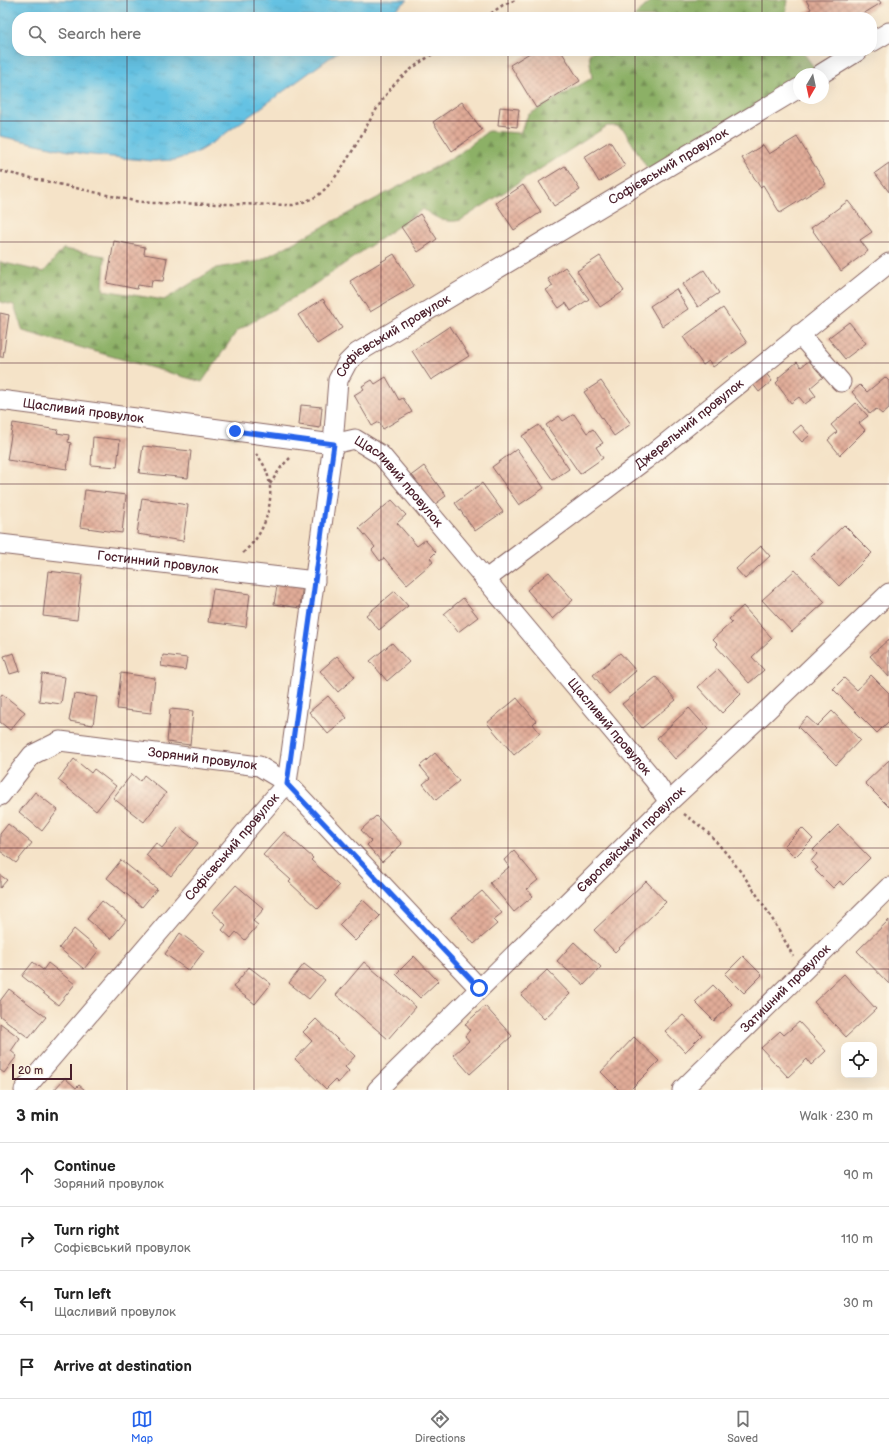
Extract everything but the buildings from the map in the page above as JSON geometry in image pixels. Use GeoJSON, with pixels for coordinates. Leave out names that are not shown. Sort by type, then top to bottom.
{"type":"FeatureCollection","features":[{"type":"Feature","properties":{"kind":"street"},"geometry":{"type":"LineString","coordinates":[[877,39],[889,32]]}},
{"type":"Feature","properties":{"kind":"street"},"geometry":{"type":"LineString","coordinates":[[829,69],[850,56]]}},
{"type":"Feature","properties":{"kind":"street","name":"Софієвський провулок"},"geometry":{"type":"LineString","coordinates":[[24,1090],[287,784],[334,444],[338,380],[347,363],[357,353],[793,92]]}},
{"type":"Feature","properties":{"kind":"street","name":"Джерельний провулок"},"geometry":{"type":"LineString","coordinates":[[485,580],[645,460],[799,334],[889,263]]}},
{"type":"Feature","properties":{"kind":"street"},"geometry":{"type":"LineString","coordinates":[[799,334],[841,382]]}},
{"type":"Feature","properties":{"kind":"street","name":"Щасливий провулок"},"geometry":{"type":"LineString","coordinates":[[0,400],[334,444],[355,439],[381,455],[654,780],[669,802]]}},
{"type":"Feature","properties":{"kind":"street","name":"Гостинний провулок"},"geometry":{"type":"LineString","coordinates":[[0,544],[315,581]]}},
{"type":"Feature","properties":{"kind":"street","name":"Європейський провулок"},"geometry":{"type":"LineString","coordinates":[[377,1090],[669,802],[767,711],[889,593]]}},
{"type":"Feature","properties":{"kind":"street","name":"Зоряний провулок"},"geometry":{"type":"LineString","coordinates":[[0,796],[32,755],[60,741],[259,766],[287,784],[479,988]]}},
{"type":"Feature","properties":{"kind":"street","name":"Затишний провулок"},"geometry":{"type":"LineString","coordinates":[[682,1090],[889,887]]}},
{"type":"Feature","properties":{"kind":"path"},"geometry":{"type":"LineString","coordinates":[[493,12],[503,5],[516,0]]}},
{"type":"Feature","properties":{"kind":"path"},"geometry":{"type":"LineString","coordinates":[[0,171],[134,201],[152,203],[293,205],[309,201],[322,192],[334,178],[391,88],[405,73],[430,56]]}},
{"type":"Feature","properties":{"kind":"path"},"geometry":{"type":"LineString","coordinates":[[229,571],[259,535],[269,512],[270,484],[262,460],[235,431]]}},
{"type":"Feature","properties":{"kind":"path"},"geometry":{"type":"LineString","coordinates":[[270,484],[282,466],[307,441]]}},
{"type":"Feature","properties":{"kind":"path"},"geometry":{"type":"LineString","coordinates":[[669,802],[711,836],[739,870],[777,924],[801,972]]}},
{"type":"Feature","properties":{"kind":"green space"},"geometry":{"type":"Polygon","coordinates":[[[652,0],[788,0],[786,12],[639,12],[652,0]]]}},
{"type":"Feature","properties":{"kind":"green space"},"geometry":{"type":"Polygon","coordinates":[[[589,56],[806,56],[815,68],[793,68],[793,92],[652,176],[624,130],[617,126],[607,126],[461,220],[445,221],[423,209],[308,289],[237,331],[202,382],[23,331],[14,305],[0,302],[0,262],[44,272],[63,249],[105,256],[103,290],[164,300],[216,268],[259,261],[456,156],[488,131],[520,133],[528,115],[592,78],[589,56]]]}},
{"type":"Feature","properties":{"kind":"water"},"geometry":{"type":"Polygon","coordinates":[[[0,0],[408,0],[392,12],[12,12],[12,56],[332,56],[215,141],[196,153],[175,160],[153,161],[83,154],[0,136],[0,0]]]}},
{"type":"Feature","properties":{"kind":"route"},"geometry":{"type":"LineString","coordinates":[[235,431],[334,444],[287,784],[479,988]]}}]}
